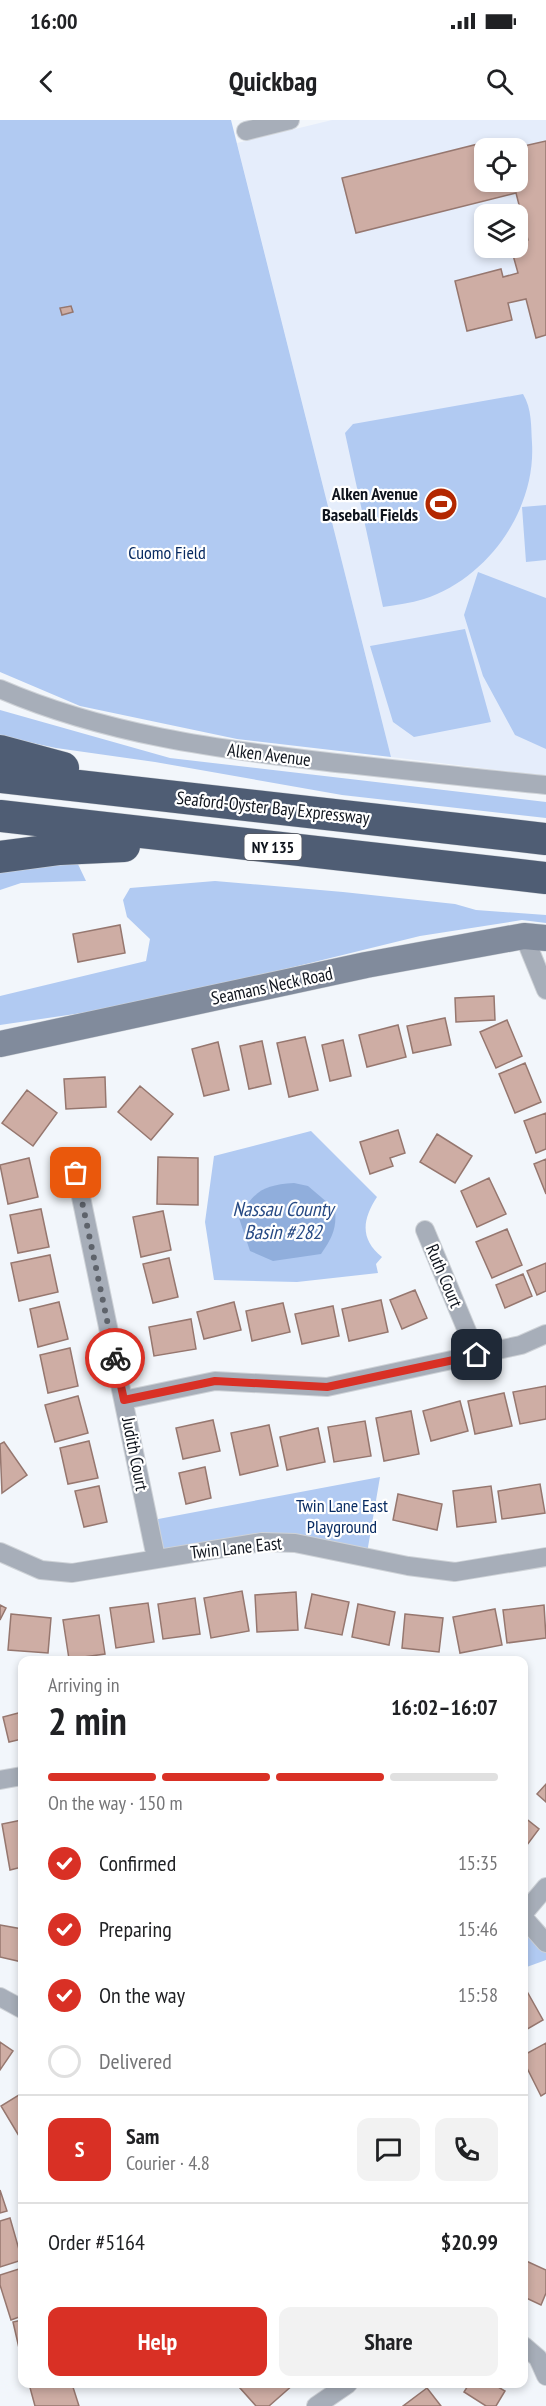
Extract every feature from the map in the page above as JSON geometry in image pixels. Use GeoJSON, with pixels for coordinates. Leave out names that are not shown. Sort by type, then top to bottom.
{"type":"FeatureCollection","features":[{"type":"Feature","properties":{"kind":"highway"},"geometry":{"type":"LineString","coordinates":[[0,751],[38,762],[225,803]]}},
{"type":"Feature","properties":{"kind":"highway","name":"Seaford-Oyster Bay Expressway"},"geometry":{"type":"LineString","coordinates":[[0,777],[546,839]]}},
{"type":"Feature","properties":{"kind":"highway","name":"NY 135"},"geometry":{"type":"LineString","coordinates":[[0,816],[546,878]]}},
{"type":"Feature","properties":{"kind":"highway"},"geometry":{"type":"LineString","coordinates":[[0,857],[60,849],[220,842]]}},
{"type":"Feature","properties":{"kind":"main road","name":"Seamans Neck Road"},"geometry":{"type":"LineString","coordinates":[[0,1044],[366,965],[535,937]]}},
{"type":"Feature","properties":{"kind":"street"},"geometry":{"type":"LineString","coordinates":[[246,131],[290,120]]}},
{"type":"Feature","properties":{"kind":"street","name":"Alken Avenue"},"geometry":{"type":"LineString","coordinates":[[0,689],[78,718],[184,743],[239,752],[546,785]]}},
{"type":"Feature","properties":{"kind":"street"},"geometry":{"type":"LineString","coordinates":[[535,937],[546,990]]}},
{"type":"Feature","properties":{"kind":"street","name":"Judith Court"},"geometry":{"type":"LineString","coordinates":[[76,1173],[156,1558]]}},
{"type":"Feature","properties":{"kind":"street","name":"Ruth Court"},"geometry":{"type":"LineString","coordinates":[[425,1230],[477,1355]]}},
{"type":"Feature","properties":{"kind":"street"},"geometry":{"type":"LineString","coordinates":[[124,1400],[215,1381],[327,1387],[521,1345],[546,1334]]}},
{"type":"Feature","properties":{"kind":"street","name":"Twin Lane East"},"geometry":{"type":"LineString","coordinates":[[0,1552],[41,1570],[72,1573],[262,1542],[295,1543],[408,1566],[455,1572],[546,1557]]}},
{"type":"Feature","properties":{"kind":"street"},"geometry":{"type":"LineString","coordinates":[[0,1780],[18,1777]]}},
{"type":"Feature","properties":{"kind":"street"},"geometry":{"type":"LineString","coordinates":[[528,1908],[546,1887]]}},
{"type":"Feature","properties":{"kind":"street"},"geometry":{"type":"LineString","coordinates":[[528,1923],[546,1943]]}},
{"type":"Feature","properties":{"kind":"street"},"geometry":{"type":"LineString","coordinates":[[0,1997],[18,2006]]}},
{"type":"Feature","properties":{"kind":"street"},"geometry":{"type":"LineString","coordinates":[[528,2349],[538,2358],[546,2376]]}},
{"type":"Feature","properties":{"kind":"street"},"geometry":{"type":"LineString","coordinates":[[316,2406],[342,2388]]}},
{"type":"Feature","properties":{"kind":"shaded area"},"geometry":{"type":"Polygon","coordinates":[[[332,120],[546,120],[546,776],[391,757],[237,143],[332,120]]]}},
{"type":"Feature","properties":{"kind":"green space","name":"Cuomo Field"},"geometry":{"type":"Polygon","coordinates":[[[0,120],[231,120],[391,757],[237,739],[80,706],[0,672],[0,120]]]}},
{"type":"Feature","properties":{"kind":"green space","name":"Alken Avenue Baseball Fields"},"geometry":{"type":"Polygon","coordinates":[[[523,394],[530,418],[531,468],[526,493],[504,538],[468,575],[447,589],[424,599],[383,607],[345,433],[353,424],[523,394]]]}},
{"type":"Feature","properties":{"kind":"green space"},"geometry":{"type":"Polygon","coordinates":[[[546,505],[546,560],[526,562],[522,507],[546,505]]]}},
{"type":"Feature","properties":{"kind":"green space"},"geometry":{"type":"Polygon","coordinates":[[[478,572],[546,598],[546,749],[515,735],[483,676],[464,615],[478,572]]]}},
{"type":"Feature","properties":{"kind":"green space"},"geometry":{"type":"Polygon","coordinates":[[[465,629],[491,722],[414,737],[393,722],[370,646],[465,629]]]}},
{"type":"Feature","properties":{"kind":"green space"},"geometry":{"type":"Polygon","coordinates":[[[0,710],[170,758],[546,802],[546,818],[342,795],[155,762],[56,748],[0,736],[0,710]]]}},
{"type":"Feature","properties":{"kind":"green space"},"geometry":{"type":"Polygon","coordinates":[[[76,860],[86,881],[21,883],[0,890],[0,865],[76,860]]]}},
{"type":"Feature","properties":{"kind":"green space"},"geometry":{"type":"Polygon","coordinates":[[[215,881],[455,904],[476,910],[546,915],[546,923],[522,920],[420,936],[143,1004],[0,1025],[0,996],[146,961],[150,939],[127,917],[123,900],[130,888],[215,881]]]}},
{"type":"Feature","properties":{"kind":"green space"},"geometry":{"type":"Polygon","coordinates":[[[311,1131],[377,1197],[368,1214],[366,1229],[370,1243],[382,1257],[376,1264],[378,1273],[297,1282],[214,1280],[205,1222],[214,1156],[311,1131]]]}},
{"type":"Feature","properties":{"kind":"green space","name":"Twin Lane East Playground"},"geometry":{"type":"Polygon","coordinates":[[[380,1477],[367,1553],[300,1539],[160,1554],[153,1520],[380,1477]]]}},
{"type":"Feature","properties":{"kind":"green space"},"geometry":{"type":"Polygon","coordinates":[[[528,1926],[546,1946],[546,1960],[528,1967],[528,1926]]]}},
{"type":"Feature","properties":{"kind":"water","name":"Nassau County Basin #282"},"geometry":{"type":"Polygon","coordinates":[[[294,1183],[308,1186],[335,1209],[334,1227],[325,1248],[321,1254],[273,1261],[250,1251],[239,1218],[244,1209],[260,1191],[294,1183]]]}},
{"type":"Feature","properties":{"kind":"building"},"geometry":{"type":"Polygon","coordinates":[[[546,141],[546,335],[536,338],[526,299],[508,303],[512,320],[467,331],[455,281],[501,269],[503,277],[518,273],[514,258],[528,258],[528,204],[519,204],[516,193],[356,233],[342,178],[474,145],[474,192],[528,192],[528,145],[546,141]]]}},
{"type":"Feature","properties":{"kind":"building"},"geometry":{"type":"Polygon","coordinates":[[[71,306],[73,312],[62,315],[60,308],[71,306]]]}},
{"type":"Feature","properties":{"kind":"building"},"geometry":{"type":"Polygon","coordinates":[[[120,925],[125,953],[78,962],[73,934],[120,925]]]}},
{"type":"Feature","properties":{"kind":"building"},"geometry":{"type":"Polygon","coordinates":[[[494,996],[495,1020],[456,1022],[455,998],[494,996]]]}},
{"type":"Feature","properties":{"kind":"building"},"geometry":{"type":"Polygon","coordinates":[[[445,1018],[451,1045],[413,1053],[407,1026],[445,1018]]]}},
{"type":"Feature","properties":{"kind":"building"},"geometry":{"type":"Polygon","coordinates":[[[507,1020],[522,1056],[496,1068],[480,1032],[507,1020]]]}},
{"type":"Feature","properties":{"kind":"building"},"geometry":{"type":"Polygon","coordinates":[[[398,1025],[406,1057],[367,1067],[359,1035],[398,1025]]]}},
{"type":"Feature","properties":{"kind":"building"},"geometry":{"type":"Polygon","coordinates":[[[305,1037],[318,1090],[289,1097],[277,1043],[305,1037]]]}},
{"type":"Feature","properties":{"kind":"building"},"geometry":{"type":"Polygon","coordinates":[[[343,1040],[351,1076],[330,1081],[322,1045],[343,1040]]]}},
{"type":"Feature","properties":{"kind":"building"},"geometry":{"type":"Polygon","coordinates":[[[262,1041],[271,1084],[249,1089],[240,1046],[262,1041]]]}},
{"type":"Feature","properties":{"kind":"building"},"geometry":{"type":"Polygon","coordinates":[[[218,1042],[229,1090],[204,1096],[192,1049],[218,1042]]]}},
{"type":"Feature","properties":{"kind":"building"},"geometry":{"type":"Polygon","coordinates":[[[525,1063],[541,1102],[515,1113],[499,1074],[525,1063]]]}},
{"type":"Feature","properties":{"kind":"building"},"geometry":{"type":"Polygon","coordinates":[[[105,1077],[106,1107],[66,1109],[64,1079],[105,1077]]]}},
{"type":"Feature","properties":{"kind":"building"},"geometry":{"type":"Polygon","coordinates":[[[140,1086],[173,1114],[151,1140],[118,1112],[140,1086]]]}},
{"type":"Feature","properties":{"kind":"building"},"geometry":{"type":"Polygon","coordinates":[[[27,1090],[57,1113],[33,1146],[2,1123],[27,1090]]]}},
{"type":"Feature","properties":{"kind":"building"},"geometry":{"type":"Polygon","coordinates":[[[546,1113],[546,1149],[536,1153],[524,1121],[546,1113]]]}},
{"type":"Feature","properties":{"kind":"building"},"geometry":{"type":"Polygon","coordinates":[[[398,1130],[405,1153],[390,1158],[393,1166],[370,1174],[360,1142],[398,1130]]]}},
{"type":"Feature","properties":{"kind":"building"},"geometry":{"type":"Polygon","coordinates":[[[437,1134],[472,1156],[455,1183],[420,1162],[437,1134]]]}},
{"type":"Feature","properties":{"kind":"building"},"geometry":{"type":"Polygon","coordinates":[[[158,1157],[198,1158],[198,1205],[157,1204],[158,1157]]]}},
{"type":"Feature","properties":{"kind":"building"},"geometry":{"type":"Polygon","coordinates":[[[29,1158],[38,1197],[8,1204],[0,1165],[29,1158]]]}},
{"type":"Feature","properties":{"kind":"building"},"geometry":{"type":"Polygon","coordinates":[[[546,1159],[546,1194],[534,1164],[546,1159]]]}},
{"type":"Feature","properties":{"kind":"building"},"geometry":{"type":"Polygon","coordinates":[[[489,1178],[506,1214],[477,1227],[461,1191],[489,1178]]]}},
{"type":"Feature","properties":{"kind":"building"},"geometry":{"type":"Polygon","coordinates":[[[41,1209],[49,1247],[18,1253],[10,1215],[41,1209]]]}},
{"type":"Feature","properties":{"kind":"building"},"geometry":{"type":"Polygon","coordinates":[[[163,1211],[171,1250],[141,1257],[133,1217],[163,1211]]]}},
{"type":"Feature","properties":{"kind":"building"},"geometry":{"type":"Polygon","coordinates":[[[507,1229],[522,1265],[492,1278],[476,1242],[507,1229]]]}},
{"type":"Feature","properties":{"kind":"building"},"geometry":{"type":"Polygon","coordinates":[[[50,1255],[58,1292],[19,1301],[11,1263],[50,1255]]]}},
{"type":"Feature","properties":{"kind":"building"},"geometry":{"type":"Polygon","coordinates":[[[169,1258],[178,1297],[153,1303],[143,1264],[169,1258]]]}},
{"type":"Feature","properties":{"kind":"building"},"geometry":{"type":"Polygon","coordinates":[[[546,1263],[546,1291],[537,1295],[527,1271],[546,1263]]]}},
{"type":"Feature","properties":{"kind":"building"},"geometry":{"type":"Polygon","coordinates":[[[523,1274],[532,1296],[505,1308],[496,1285],[523,1274]]]}},
{"type":"Feature","properties":{"kind":"building"},"geometry":{"type":"Polygon","coordinates":[[[415,1290],[427,1318],[402,1329],[390,1300],[415,1290]]]}},
{"type":"Feature","properties":{"kind":"building"},"geometry":{"type":"Polygon","coordinates":[[[381,1300],[388,1332],[349,1341],[342,1309],[381,1300]]]}},
{"type":"Feature","properties":{"kind":"building"},"geometry":{"type":"Polygon","coordinates":[[[59,1302],[68,1339],[38,1347],[30,1309],[59,1302]]]}},
{"type":"Feature","properties":{"kind":"building"},"geometry":{"type":"Polygon","coordinates":[[[234,1302],[241,1330],[204,1339],[197,1312],[234,1302]]]}},
{"type":"Feature","properties":{"kind":"building"},"geometry":{"type":"Polygon","coordinates":[[[283,1303],[290,1332],[252,1341],[246,1311],[283,1303]]]}},
{"type":"Feature","properties":{"kind":"building"},"geometry":{"type":"Polygon","coordinates":[[[333,1306],[339,1336],[302,1344],[295,1314],[333,1306]]]}},
{"type":"Feature","properties":{"kind":"building"},"geometry":{"type":"Polygon","coordinates":[[[191,1319],[196,1349],[154,1356],[149,1327],[191,1319]]]}},
{"type":"Feature","properties":{"kind":"building"},"geometry":{"type":"Polygon","coordinates":[[[70,1348],[78,1386],[48,1393],[40,1355],[70,1348]]]}},
{"type":"Feature","properties":{"kind":"building"},"geometry":{"type":"Polygon","coordinates":[[[546,1386],[546,1419],[520,1424],[513,1392],[546,1386]]]}},
{"type":"Feature","properties":{"kind":"building"},"geometry":{"type":"Polygon","coordinates":[[[504,1393],[512,1426],[475,1434],[468,1401],[504,1393]]]}},
{"type":"Feature","properties":{"kind":"building"},"geometry":{"type":"Polygon","coordinates":[[[78,1396],[88,1433],[55,1442],[45,1405],[78,1396]]]}},
{"type":"Feature","properties":{"kind":"building"},"geometry":{"type":"Polygon","coordinates":[[[460,1401],[468,1431],[431,1441],[423,1411],[460,1401]]]}},
{"type":"Feature","properties":{"kind":"building"},"geometry":{"type":"Polygon","coordinates":[[[411,1411],[419,1454],[384,1461],[376,1418],[411,1411]]]}},
{"type":"Feature","properties":{"kind":"building"},"geometry":{"type":"Polygon","coordinates":[[[213,1420],[220,1451],[183,1459],[176,1428],[213,1420]]]}},
{"type":"Feature","properties":{"kind":"building"},"geometry":{"type":"Polygon","coordinates":[[[365,1421],[371,1456],[334,1462],[328,1427],[365,1421]]]}},
{"type":"Feature","properties":{"kind":"building"},"geometry":{"type":"Polygon","coordinates":[[[269,1425],[278,1466],[240,1475],[231,1433],[269,1425]]]}},
{"type":"Feature","properties":{"kind":"building"},"geometry":{"type":"Polygon","coordinates":[[[318,1428],[325,1462],[287,1470],[280,1437],[318,1428]]]}},
{"type":"Feature","properties":{"kind":"building"},"geometry":{"type":"Polygon","coordinates":[[[89,1441],[98,1478],[68,1484],[60,1448],[89,1441]]]}},
{"type":"Feature","properties":{"kind":"building"},"geometry":{"type":"Polygon","coordinates":[[[4,1442],[27,1475],[2,1493],[0,1444],[4,1442]]]}},
{"type":"Feature","properties":{"kind":"building"},"geometry":{"type":"Polygon","coordinates":[[[205,1467],[211,1498],[186,1504],[179,1473],[205,1467]]]}},
{"type":"Feature","properties":{"kind":"building"},"geometry":{"type":"Polygon","coordinates":[[[540,1484],[545,1513],[502,1519],[498,1491],[540,1484]]]}},
{"type":"Feature","properties":{"kind":"building"},"geometry":{"type":"Polygon","coordinates":[[[99,1486],[107,1522],[84,1527],[75,1491],[99,1486]]]}},
{"type":"Feature","properties":{"kind":"building"},"geometry":{"type":"Polygon","coordinates":[[[491,1486],[496,1522],[457,1527],[453,1491],[491,1486]]]}},
{"type":"Feature","properties":{"kind":"building"},"geometry":{"type":"Polygon","coordinates":[[[398,1494],[442,1504],[437,1530],[393,1520],[398,1494]]]}},
{"type":"Feature","properties":{"kind":"building"},"geometry":{"type":"Polygon","coordinates":[[[242,1591],[249,1631],[211,1638],[204,1598],[242,1591]]]}},
{"type":"Feature","properties":{"kind":"building"},"geometry":{"type":"Polygon","coordinates":[[[296,1592],[298,1630],[257,1632],[255,1595],[296,1592]]]}},
{"type":"Feature","properties":{"kind":"building"},"geometry":{"type":"Polygon","coordinates":[[[312,1594],[349,1602],[342,1635],[305,1628],[312,1594]]]}},
{"type":"Feature","properties":{"kind":"building"},"geometry":{"type":"Polygon","coordinates":[[[195,1598],[200,1634],[163,1639],[158,1604],[195,1598]]]}},
{"type":"Feature","properties":{"kind":"building"},"geometry":{"type":"Polygon","coordinates":[[[148,1603],[154,1642],[116,1648],[110,1608],[148,1603]]]}},
{"type":"Feature","properties":{"kind":"building"},"geometry":{"type":"Polygon","coordinates":[[[358,1604],[395,1612],[389,1645],[352,1637],[358,1604]]]}},
{"type":"Feature","properties":{"kind":"building"},"geometry":{"type":"Polygon","coordinates":[[[0,1605],[6,1608],[0,1620],[0,1605]]]}},
{"type":"Feature","properties":{"kind":"building"},"geometry":{"type":"Polygon","coordinates":[[[544,1605],[546,1638],[507,1643],[503,1610],[544,1605]]]}},
{"type":"Feature","properties":{"kind":"building"},"geometry":{"type":"Polygon","coordinates":[[[495,1609],[502,1645],[460,1653],[453,1617],[495,1609]]]}},
{"type":"Feature","properties":{"kind":"building"},"geometry":{"type":"Polygon","coordinates":[[[11,1614],[51,1618],[48,1653],[8,1650],[11,1614]]]}},
{"type":"Feature","properties":{"kind":"building"},"geometry":{"type":"Polygon","coordinates":[[[405,1614],[443,1618],[439,1652],[402,1648],[405,1614]]]}},
{"type":"Feature","properties":{"kind":"building"},"geometry":{"type":"Polygon","coordinates":[[[99,1615],[105,1654],[69,1656],[63,1620],[99,1615]]]}},
{"type":"Feature","properties":{"kind":"building"},"geometry":{"type":"Polygon","coordinates":[[[18,1713],[18,1740],[9,1742],[3,1717],[18,1713]]]}},
{"type":"Feature","properties":{"kind":"building"},"geometry":{"type":"Polygon","coordinates":[[[546,1784],[546,1802],[537,1794],[546,1784]]]}},
{"type":"Feature","properties":{"kind":"building"},"geometry":{"type":"Polygon","coordinates":[[[528,1820],[539,1829],[528,1844],[528,1820]]]}},
{"type":"Feature","properties":{"kind":"building"},"geometry":{"type":"Polygon","coordinates":[[[18,1821],[18,1868],[10,1870],[2,1824],[18,1821]]]}},
{"type":"Feature","properties":{"kind":"building"},"geometry":{"type":"Polygon","coordinates":[[[0,1925],[18,1928],[18,1961],[0,1957],[0,1925]]]}},
{"type":"Feature","properties":{"kind":"building"},"geometry":{"type":"Polygon","coordinates":[[[528,1993],[543,2020],[528,2029],[528,1993]]]}},
{"type":"Feature","properties":{"kind":"building"},"geometry":{"type":"Polygon","coordinates":[[[0,2042],[13,2051],[0,2070],[0,2042]]]}},
{"type":"Feature","properties":{"kind":"building"},"geometry":{"type":"Polygon","coordinates":[[[546,2043],[546,2093],[541,2096],[528,2070],[528,2053],[546,2043]]]}},
{"type":"Feature","properties":{"kind":"building"},"geometry":{"type":"Polygon","coordinates":[[[18,2095],[18,2134],[1,2106],[18,2095]]]}},
{"type":"Feature","properties":{"kind":"building"},"geometry":{"type":"Polygon","coordinates":[[[0,2190],[7,2211],[0,2213],[0,2190]]]}},
{"type":"Feature","properties":{"kind":"building"},"geometry":{"type":"Polygon","coordinates":[[[10,2218],[18,2246],[18,2261],[0,2267],[0,2221],[10,2218]]]}},
{"type":"Feature","properties":{"kind":"building"},"geometry":{"type":"Polygon","coordinates":[[[528,2262],[546,2270],[546,2293],[541,2305],[528,2299],[528,2262]]]}},
{"type":"Feature","properties":{"kind":"building"},"geometry":{"type":"Polygon","coordinates":[[[18,2269],[18,2317],[11,2320],[0,2285],[0,2275],[18,2269]]]}},
{"type":"Feature","properties":{"kind":"building"},"geometry":{"type":"Polygon","coordinates":[[[18,2321],[18,2344],[13,2322],[18,2321]]]}},
{"type":"Feature","properties":{"kind":"building"},"geometry":{"type":"Polygon","coordinates":[[[30,2388],[73,2388],[79,2406],[35,2406],[30,2388]]]}},
{"type":"Feature","properties":{"kind":"building"},"geometry":{"type":"Polygon","coordinates":[[[240,2388],[289,2388],[269,2406],[256,2406],[240,2388]]]}},
{"type":"Feature","properties":{"kind":"building"},"geometry":{"type":"Polygon","coordinates":[[[427,2388],[441,2406],[403,2406],[427,2388]]]}},
{"type":"Feature","properties":{"kind":"building"},"geometry":{"type":"Polygon","coordinates":[[[466,2388],[500,2388],[505,2391],[496,2406],[486,2406],[464,2392],[466,2388]]]}},
{"type":"Feature","properties":{"kind":"way so far"},"geometry":{"type":"LineString","coordinates":[[76,1173],[115,1358]]}},
{"type":"Feature","properties":{"kind":"place","name":"Alken Avenue Baseball Fields"},"geometry":{"type":"Point","coordinates":[441,504]}},
{"type":"Feature","properties":{"kind":"route"},"geometry":{"type":"LineString","coordinates":[[115,1358],[124,1400],[215,1381],[327,1387],[477,1355]]}}]}
